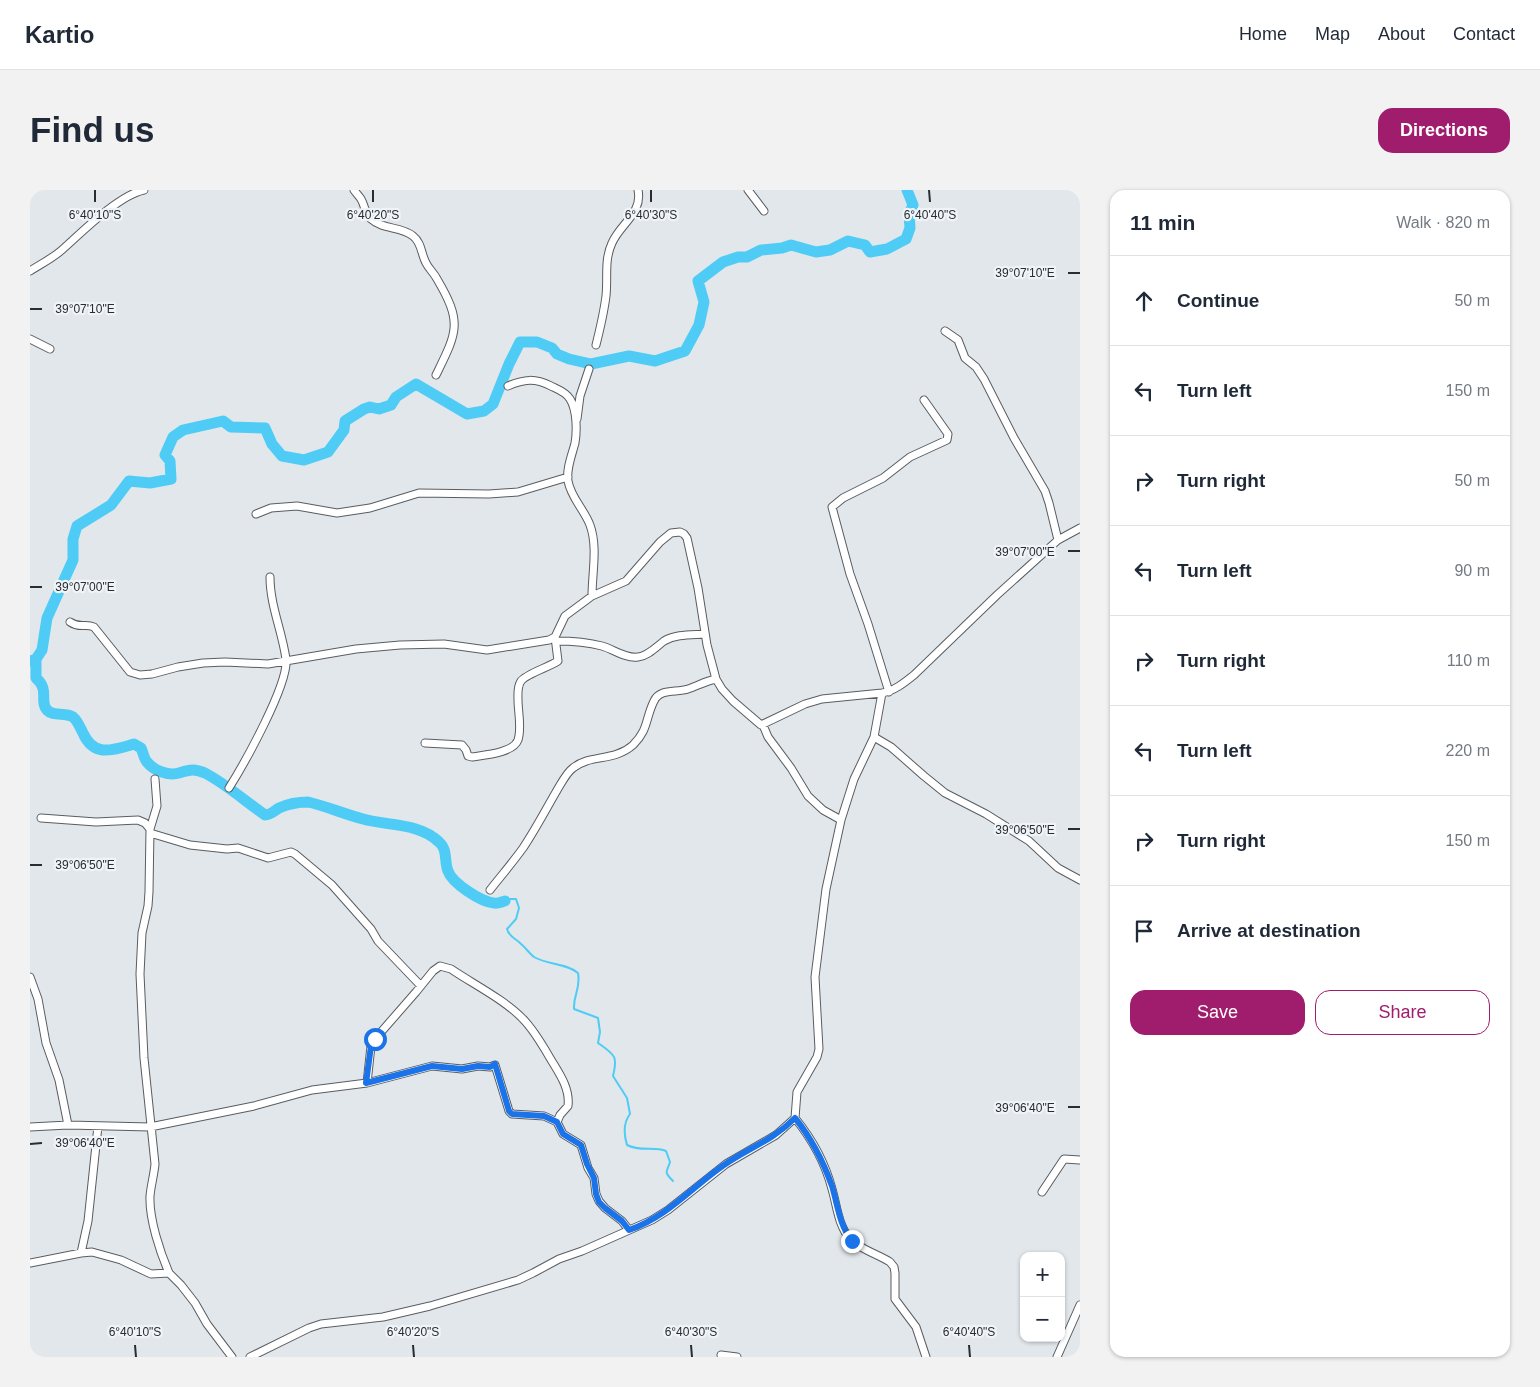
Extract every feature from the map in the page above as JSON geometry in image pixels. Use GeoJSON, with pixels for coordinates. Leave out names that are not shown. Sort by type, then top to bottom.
{"type":"FeatureCollection","features":[{"type":"Feature","properties":{"kind":"street"},"geometry":{"type":"LineString","coordinates":[[30,271],[62,250],[113,208],[139,190]]}},
{"type":"Feature","properties":{"kind":"street"},"geometry":{"type":"LineString","coordinates":[[354,190],[372,221],[408,232],[420,242],[423,257],[448,303],[455,322],[455,332],[436,375]]}},
{"type":"Feature","properties":{"kind":"street"},"geometry":{"type":"LineString","coordinates":[[596,345],[606,294],[608,253],[617,233],[636,210],[639,203],[638,190]]}},
{"type":"Feature","properties":{"kind":"street"},"geometry":{"type":"LineString","coordinates":[[748,190],[764,210]]}},
{"type":"Feature","properties":{"kind":"street"},"geometry":{"type":"LineString","coordinates":[[945,331],[958,340],[965,358],[976,367],[984,379],[1014,438],[1045,491],[1058,540]]}},
{"type":"Feature","properties":{"kind":"street"},"geometry":{"type":"LineString","coordinates":[[30,339],[50,349]]}},
{"type":"Feature","properties":{"kind":"street"},"geometry":{"type":"LineString","coordinates":[[589,369],[580,396],[568,477],[570,489],[590,524],[593,536],[592,596]]}},
{"type":"Feature","properties":{"kind":"street"},"geometry":{"type":"LineString","coordinates":[[508,386],[521,380],[530,379],[538,380],[561,390],[570,398],[576,430]]}},
{"type":"Feature","properties":{"kind":"street"},"geometry":{"type":"LineString","coordinates":[[924,400],[948,434],[947,440],[910,457],[883,478],[843,498],[832,507],[850,574],[868,624],[885,692],[874,737],[854,778],[830,865],[816,962],[816,1008],[819,1049],[817,1057],[797,1092],[795,1118],[807,1133],[824,1166],[845,1232],[852,1241],[890,1262],[894,1267],[895,1299],[916,1327],[926,1357]]}},
{"type":"Feature","properties":{"kind":"street"},"geometry":{"type":"LineString","coordinates":[[256,514],[271,508],[297,506],[337,513],[353,511],[370,508],[419,493],[489,494],[518,492],[568,477]]}},
{"type":"Feature","properties":{"kind":"street"},"geometry":{"type":"LineString","coordinates":[[426,743],[462,745],[468,756],[472,757],[503,752],[514,746],[518,741],[519,732],[518,687],[525,677],[558,661],[556,639],[565,616],[592,596],[626,581],[660,542],[671,533],[680,532],[687,538],[698,588],[705,634],[716,679],[733,701],[759,725],[805,704],[822,699],[885,692],[914,675],[997,595],[1058,540],[1080,528]]}},
{"type":"Feature","properties":{"kind":"street"},"geometry":{"type":"LineString","coordinates":[[229,788],[249,755],[283,679],[286,661],[272,600],[270,577]]}},
{"type":"Feature","properties":{"kind":"street"},"geometry":{"type":"LineString","coordinates":[[70,622],[78,627],[94,627],[130,672],[140,675],[203,663],[268,664],[356,649],[400,645],[444,644],[487,650],[556,639],[598,645],[636,658],[646,655],[666,640],[678,636],[705,634]]}},
{"type":"Feature","properties":{"kind":"street"},"geometry":{"type":"LineString","coordinates":[[490,890],[522,848],[572,768],[580,763],[622,754],[640,738],[657,696],[670,691],[688,689],[708,680],[716,679]]}},
{"type":"Feature","properties":{"kind":"street"},"geometry":{"type":"LineString","coordinates":[[763,724],[768,738],[791,768],[808,796],[819,806],[841,820]]}},
{"type":"Feature","properties":{"kind":"street"},"geometry":{"type":"LineString","coordinates":[[874,737],[891,748],[945,792],[986,814],[1028,841],[1058,868],[1080,880]]}},
{"type":"Feature","properties":{"kind":"street"},"geometry":{"type":"LineString","coordinates":[[155,780],[157,806],[150,831],[149,892],[142,933],[140,974],[144,1058],[154,1175],[150,1196],[151,1208],[169,1273],[195,1303],[207,1324],[232,1357]]}},
{"type":"Feature","properties":{"kind":"street"},"geometry":{"type":"LineString","coordinates":[[41,818],[96,822],[138,820],[142,821],[150,831],[190,844],[227,849],[238,848],[268,858],[291,852],[296,854],[332,885],[371,929],[378,941],[421,986]]}},
{"type":"Feature","properties":{"kind":"street"},"geometry":{"type":"LineString","coordinates":[[366,1083],[371,1046],[375,1039],[437,966],[450,969],[511,1008],[523,1019],[544,1048],[566,1088],[568,1106],[557,1122]]}},
{"type":"Feature","properties":{"kind":"street"},"geometry":{"type":"LineString","coordinates":[[30,977],[38,999],[46,1043],[59,1080],[68,1125]]}},
{"type":"Feature","properties":{"kind":"street"},"geometry":{"type":"LineString","coordinates":[[30,1127],[68,1125],[150,1127],[254,1106],[312,1090],[366,1083],[432,1066],[462,1069],[478,1066],[490,1067],[495,1064],[506,1104],[512,1114],[535,1115],[557,1122],[563,1134],[583,1148],[587,1164],[594,1178],[599,1202],[622,1221],[629,1230]]}},
{"type":"Feature","properties":{"kind":"street"},"geometry":{"type":"LineString","coordinates":[[250,1357],[321,1324],[383,1317],[430,1306],[518,1280],[559,1259],[582,1251],[652,1220],[668,1210],[726,1164],[776,1135],[795,1118]]}},
{"type":"Feature","properties":{"kind":"street"},"geometry":{"type":"LineString","coordinates":[[152,1138],[162,1125]]}},
{"type":"Feature","properties":{"kind":"street"},"geometry":{"type":"LineString","coordinates":[[81,1252],[88,1221],[98,1126]]}},
{"type":"Feature","properties":{"kind":"street"},"geometry":{"type":"LineString","coordinates":[[1042,1192],[1064,1159],[1080,1160]]}},
{"type":"Feature","properties":{"kind":"street"},"geometry":{"type":"LineString","coordinates":[[30,1263],[81,1252],[96,1253],[121,1260],[151,1274],[169,1273]]}},
{"type":"Feature","properties":{"kind":"street"},"geometry":{"type":"LineString","coordinates":[[1057,1357],[1080,1305]]}},
{"type":"Feature","properties":{"kind":"street"},"geometry":{"type":"LineString","coordinates":[[721,1356],[737,1357]]}},
{"type":"Feature","properties":{"kind":"waterway"},"geometry":{"type":"LineString","coordinates":[[30,661],[36,659],[42,650],[47,618],[73,560],[73,539],[77,526],[111,505],[129,481],[150,483],[171,479],[170,461],[165,455],[173,437],[183,430],[223,421],[231,427],[265,428],[272,444],[282,456],[304,460],[328,452],[344,430],[345,421],[364,409],[370,407],[379,409],[391,405],[396,397],[416,384],[467,414],[484,411],[493,404],[520,342],[537,342],[552,348],[557,354],[569,359],[591,364],[629,356],[655,361],[685,351],[699,325],[704,302],[698,281],[723,262],[738,257],[747,257],[761,250],[791,245],[816,252],[830,250],[848,241],[865,245],[870,252],[887,249],[906,239],[910,228],[909,214],[913,205],[907,190]]}},
{"type":"Feature","properties":{"kind":"waterway"},"geometry":{"type":"LineString","coordinates":[[36,659],[36,678],[44,691],[44,703],[47,710],[52,713],[73,717],[87,741],[98,749],[112,750],[134,744],[141,748],[146,761],[158,770],[171,774],[198,770],[228,787],[265,815],[271,814],[286,805],[308,802],[363,819],[423,831],[442,845],[448,871],[455,881],[475,896],[488,902],[497,903],[505,901]]}},
{"type":"Feature","properties":{"kind":"waterway"},"geometry":{"type":"LineString","coordinates":[[505,901],[516,899],[519,908],[516,919],[507,929],[511,936],[534,957],[568,967],[578,973],[579,979],[574,1009],[598,1018],[600,1032],[598,1043],[614,1056],[613,1076],[627,1098],[630,1114],[626,1121],[625,1129],[627,1145],[666,1151],[670,1162],[667,1173],[673,1181]]}},
{"type":"Feature","properties":{"kind":"route"},"geometry":{"type":"LineString","coordinates":[[375,1039],[371,1046],[366,1083],[432,1066],[462,1069],[483,1065],[490,1067],[495,1064],[509,1111],[512,1114],[544,1116],[557,1122],[567,1138],[581,1145],[594,1178],[599,1202],[622,1221],[629,1230],[652,1220],[668,1210],[709,1176],[776,1135],[795,1118],[817,1149],[832,1189],[839,1218],[845,1232],[852,1241]]}}]}
